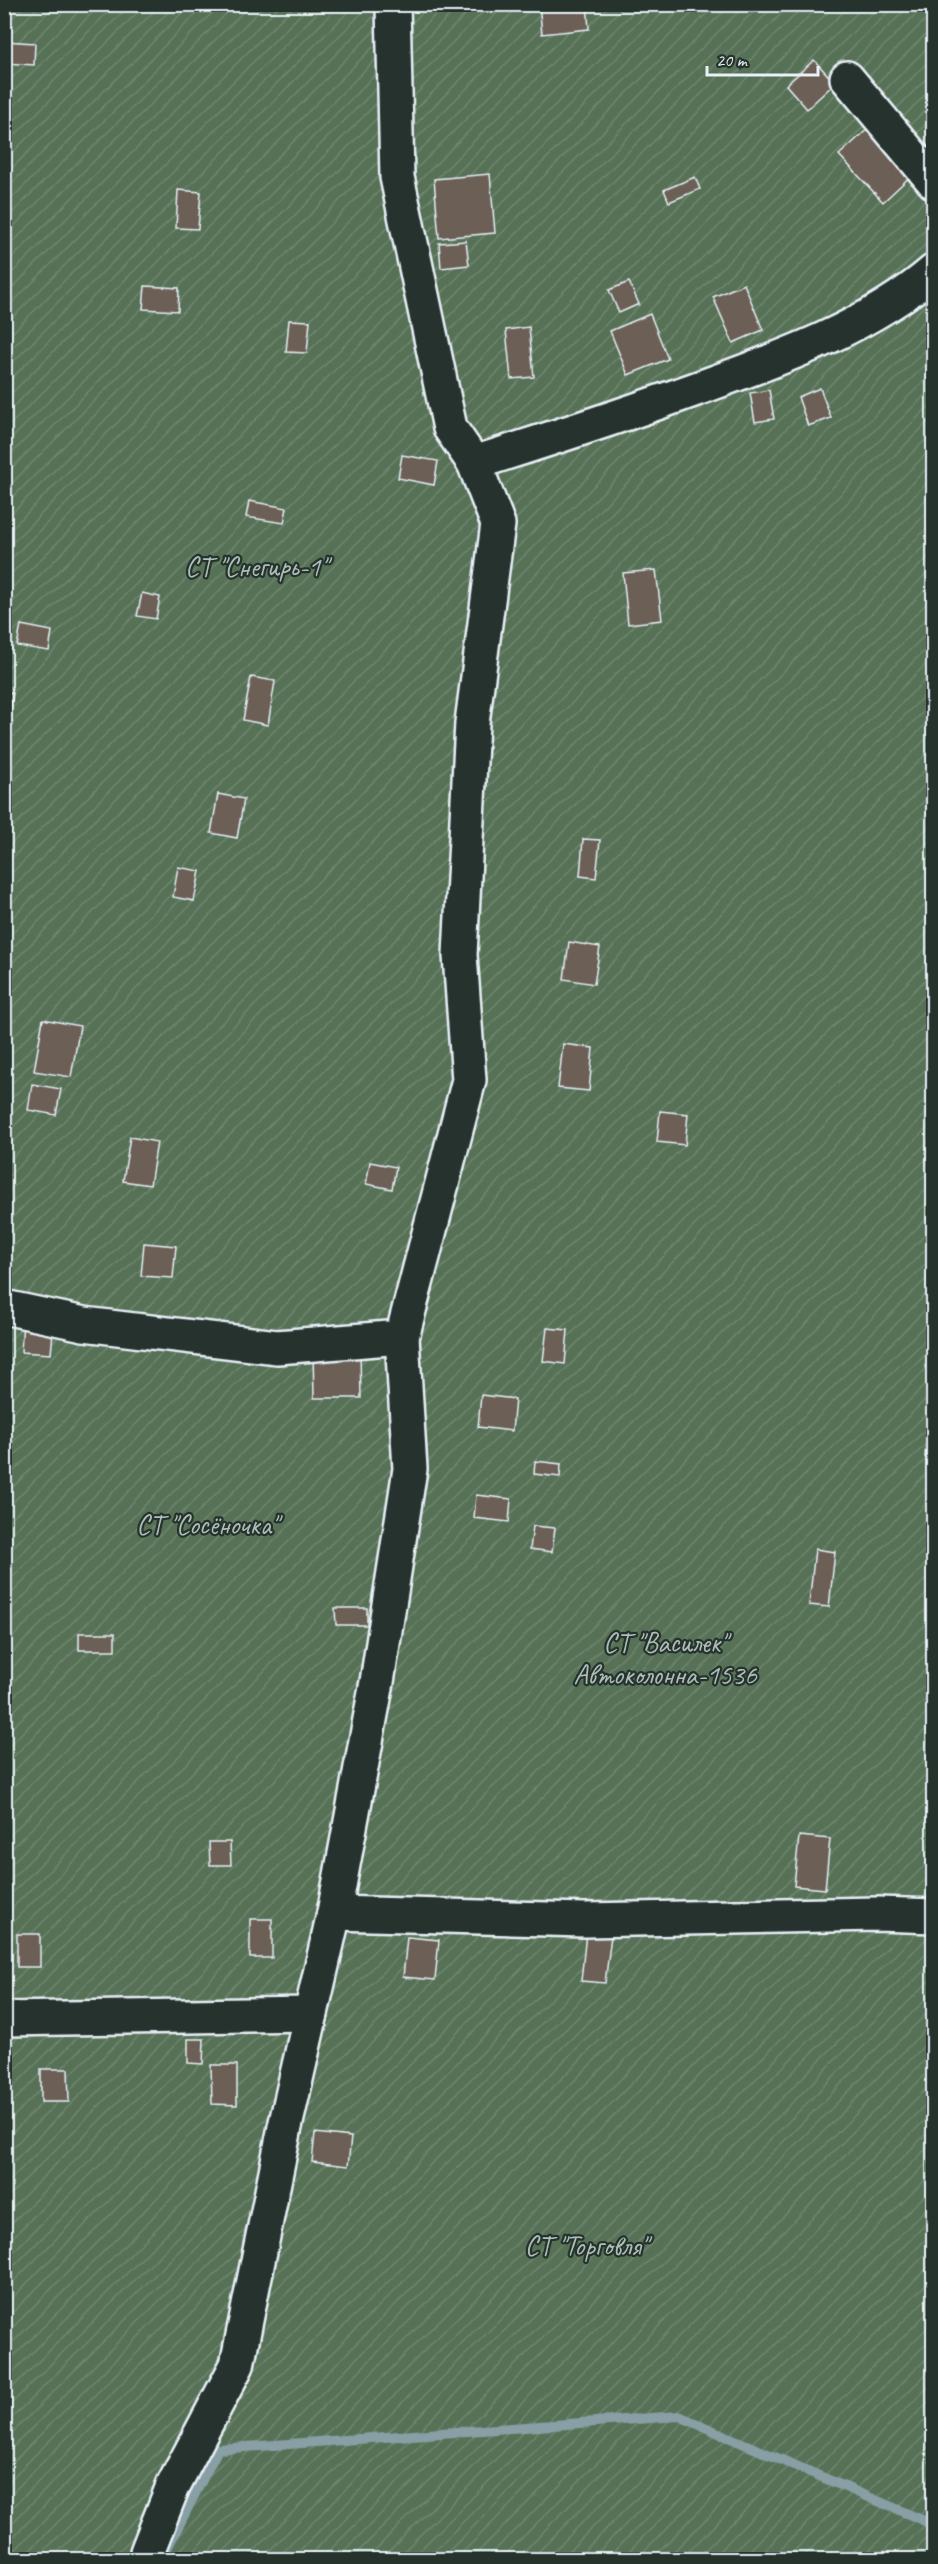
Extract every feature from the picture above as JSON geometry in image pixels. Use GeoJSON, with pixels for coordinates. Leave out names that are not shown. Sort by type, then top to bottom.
{"type":"FeatureCollection","features":[{"type":"Feature","properties":{"kind":"street"},"geometry":{"type":"LineString","coordinates":[[147,2559],[147,2552],[173,2486],[237,2365],[334,1913],[377,1682],[411,1469],[402,1337],[469,1080],[460,955],[472,735],[498,524],[474,463],[450,428],[397,177],[393,4]]}},
{"type":"Feature","properties":{"kind":"street"},"geometry":{"type":"LineString","coordinates":[[847,78],[933,182]]}},
{"type":"Feature","properties":{"kind":"street"},"geometry":{"type":"LineString","coordinates":[[474,463],[602,423],[727,378],[825,339],[914,289],[933,271]]}},
{"type":"Feature","properties":{"kind":"street"},"geometry":{"type":"LineString","coordinates":[[4,1307],[84,1324],[276,1347],[402,1337]]}},
{"type":"Feature","properties":{"kind":"street"},"geometry":{"type":"LineString","coordinates":[[334,1913],[585,1920],[878,1914],[933,1916]]}},
{"type":"Feature","properties":{"kind":"street"},"geometry":{"type":"LineString","coordinates":[[4,2019],[311,2014]]}},
{"type":"Feature","properties":{"kind":"green space"},"geometry":{"type":"Polygon","coordinates":[[[5,5],[933,5],[933,2559],[5,2560],[5,5]]]}},
{"type":"Feature","properties":{"kind":"building"},"geometry":{"type":"Polygon","coordinates":[[[539,4],[587,4],[589,29],[542,34],[539,4]]]}},
{"type":"Feature","properties":{"kind":"building"},"geometry":{"type":"Polygon","coordinates":[[[4,41],[35,43],[34,65],[4,63],[4,41]]]}},
{"type":"Feature","properties":{"kind":"building"},"geometry":{"type":"Polygon","coordinates":[[[814,60],[835,83],[807,109],[786,85],[814,60]]]}},
{"type":"Feature","properties":{"kind":"building"},"geometry":{"type":"Polygon","coordinates":[[[871,126],[914,173],[883,202],[839,155],[871,126]]]}},
{"type":"Feature","properties":{"kind":"building"},"geometry":{"type":"Polygon","coordinates":[[[490,174],[495,233],[439,238],[434,179],[490,174]]]}},
{"type":"Feature","properties":{"kind":"building"},"geometry":{"type":"Polygon","coordinates":[[[695,177],[700,189],[669,202],[664,190],[695,177]]]}},
{"type":"Feature","properties":{"kind":"building"},"geometry":{"type":"Polygon","coordinates":[[[178,190],[201,192],[198,229],[176,228],[178,190]]]}},
{"type":"Feature","properties":{"kind":"building"},"geometry":{"type":"Polygon","coordinates":[[[466,241],[469,265],[441,268],[439,243],[466,241]]]}},
{"type":"Feature","properties":{"kind":"building"},"geometry":{"type":"Polygon","coordinates":[[[629,282],[639,304],[619,313],[609,290],[629,282]]]}},
{"type":"Feature","properties":{"kind":"building"},"geometry":{"type":"Polygon","coordinates":[[[744,284],[763,330],[733,343],[713,297],[744,284]]]}},
{"type":"Feature","properties":{"kind":"building"},"geometry":{"type":"Polygon","coordinates":[[[145,286],[179,288],[178,311],[143,309],[145,286]]]}},
{"type":"Feature","properties":{"kind":"building"},"geometry":{"type":"Polygon","coordinates":[[[650,314],[668,359],[628,375],[610,331],[650,314]]]}},
{"type":"Feature","properties":{"kind":"building"},"geometry":{"type":"Polygon","coordinates":[[[289,320],[310,321],[307,353],[286,352],[289,320]]]}},
{"type":"Feature","properties":{"kind":"building"},"geometry":{"type":"Polygon","coordinates":[[[529,327],[534,377],[511,379],[506,330],[529,327]]]}},
{"type":"Feature","properties":{"kind":"building"},"geometry":{"type":"Polygon","coordinates":[[[820,388],[831,418],[808,426],[798,397],[820,388]]]}},
{"type":"Feature","properties":{"kind":"building"},"geometry":{"type":"Polygon","coordinates":[[[769,390],[774,419],[755,422],[750,393],[769,390]]]}},
{"type":"Feature","properties":{"kind":"building"},"geometry":{"type":"Polygon","coordinates":[[[402,455],[438,461],[434,485],[398,478],[402,455]]]}},
{"type":"Feature","properties":{"kind":"building"},"geometry":{"type":"Polygon","coordinates":[[[249,501],[287,508],[284,523],[246,517],[249,501]]]}},
{"type":"Feature","properties":{"kind":"building"},"geometry":{"type":"Polygon","coordinates":[[[656,570],[662,620],[628,624],[623,573],[656,570]]]}},
{"type":"Feature","properties":{"kind":"building"},"geometry":{"type":"Polygon","coordinates":[[[142,593],[160,597],[156,619],[137,616],[142,593]]]}},
{"type":"Feature","properties":{"kind":"building"},"geometry":{"type":"Polygon","coordinates":[[[21,625],[52,631],[49,651],[17,646],[21,625]]]}},
{"type":"Feature","properties":{"kind":"building"},"geometry":{"type":"Polygon","coordinates":[[[251,677],[275,681],[268,725],[243,720],[251,677]]]}},
{"type":"Feature","properties":{"kind":"building"},"geometry":{"type":"Polygon","coordinates":[[[4,692],[13,693],[9,716],[4,716],[4,692]]]}},
{"type":"Feature","properties":{"kind":"building"},"geometry":{"type":"Polygon","coordinates":[[[218,794],[244,799],[237,838],[211,833],[218,794]]]}},
{"type":"Feature","properties":{"kind":"building"},"geometry":{"type":"Polygon","coordinates":[[[583,839],[600,840],[596,878],[580,876],[583,839]]]}},
{"type":"Feature","properties":{"kind":"building"},"geometry":{"type":"Polygon","coordinates":[[[178,867],[200,871],[194,901],[173,897],[178,867]]]}},
{"type":"Feature","properties":{"kind":"building"},"geometry":{"type":"Polygon","coordinates":[[[569,942],[600,947],[594,984],[564,979],[569,942]]]}},
{"type":"Feature","properties":{"kind":"building"},"geometry":{"type":"Polygon","coordinates":[[[43,1019],[80,1026],[71,1077],[34,1071],[43,1019]]]}},
{"type":"Feature","properties":{"kind":"building"},"geometry":{"type":"Polygon","coordinates":[[[563,1044],[593,1048],[589,1091],[558,1088],[563,1044]]]}},
{"type":"Feature","properties":{"kind":"building"},"geometry":{"type":"Polygon","coordinates":[[[32,1084],[61,1089],[56,1115],[28,1110],[32,1084]]]}},
{"type":"Feature","properties":{"kind":"building"},"geometry":{"type":"Polygon","coordinates":[[[660,1111],[688,1114],[685,1145],[657,1142],[660,1111]]]}},
{"type":"Feature","properties":{"kind":"building"},"geometry":{"type":"Polygon","coordinates":[[[130,1137],[157,1142],[150,1185],[123,1181],[130,1137]]]}},
{"type":"Feature","properties":{"kind":"building"},"geometry":{"type":"Polygon","coordinates":[[[370,1162],[396,1167],[392,1189],[366,1184],[370,1162]]]}},
{"type":"Feature","properties":{"kind":"building"},"geometry":{"type":"Polygon","coordinates":[[[144,1243],[176,1246],[173,1278],[141,1276],[144,1243]]]}},
{"type":"Feature","properties":{"kind":"building"},"geometry":{"type":"Polygon","coordinates":[[[23,1319],[54,1321],[51,1354],[21,1352],[23,1319]]]}},
{"type":"Feature","properties":{"kind":"building"},"geometry":{"type":"Polygon","coordinates":[[[547,1328],[568,1330],[565,1364],[543,1361],[547,1328]]]}},
{"type":"Feature","properties":{"kind":"building"},"geometry":{"type":"Polygon","coordinates":[[[360,1352],[361,1398],[314,1398],[313,1353],[360,1352]]]}},
{"type":"Feature","properties":{"kind":"building"},"geometry":{"type":"Polygon","coordinates":[[[481,1395],[515,1399],[512,1431],[478,1427],[481,1395]]]}},
{"type":"Feature","properties":{"kind":"building"},"geometry":{"type":"Polygon","coordinates":[[[927,1437],[934,1437],[934,1457],[925,1457],[927,1437]]]}},
{"type":"Feature","properties":{"kind":"building"},"geometry":{"type":"Polygon","coordinates":[[[535,1461],[561,1464],[560,1477],[534,1474],[535,1461]]]}},
{"type":"Feature","properties":{"kind":"building"},"geometry":{"type":"Polygon","coordinates":[[[476,1495],[511,1499],[509,1522],[474,1518],[476,1495]]]}},
{"type":"Feature","properties":{"kind":"building"},"geometry":{"type":"Polygon","coordinates":[[[533,1526],[555,1528],[552,1552],[530,1549],[533,1526]]]}},
{"type":"Feature","properties":{"kind":"building"},"geometry":{"type":"Polygon","coordinates":[[[815,1549],[835,1552],[829,1607],[809,1605],[815,1549]]]}},
{"type":"Feature","properties":{"kind":"building"},"geometry":{"type":"Polygon","coordinates":[[[335,1608],[367,1608],[367,1625],[336,1625],[335,1608]]]}},
{"type":"Feature","properties":{"kind":"building"},"geometry":{"type":"Polygon","coordinates":[[[79,1633],[115,1633],[115,1650],[79,1650],[79,1633]]]}},
{"type":"Feature","properties":{"kind":"building"},"geometry":{"type":"Polygon","coordinates":[[[799,1836],[830,1839],[825,1889],[794,1886],[799,1836]]]}},
{"type":"Feature","properties":{"kind":"building"},"geometry":{"type":"Polygon","coordinates":[[[209,1842],[230,1842],[231,1865],[210,1865],[209,1842]]]}},
{"type":"Feature","properties":{"kind":"building"},"geometry":{"type":"Polygon","coordinates":[[[250,1919],[272,1919],[272,1958],[250,1958],[250,1919]]]}},
{"type":"Feature","properties":{"kind":"building"},"geometry":{"type":"Polygon","coordinates":[[[586,1933],[611,1936],[605,1983],[581,1981],[586,1933]]]}},
{"type":"Feature","properties":{"kind":"building"},"geometry":{"type":"Polygon","coordinates":[[[17,1934],[40,1934],[40,1967],[17,1967],[17,1934]]]}},
{"type":"Feature","properties":{"kind":"building"},"geometry":{"type":"Polygon","coordinates":[[[407,1937],[439,1940],[435,1980],[403,1977],[407,1937]]]}},
{"type":"Feature","properties":{"kind":"building"},"geometry":{"type":"Polygon","coordinates":[[[188,2039],[204,2039],[203,2064],[188,2063],[188,2039]]]}},
{"type":"Feature","properties":{"kind":"building"},"geometry":{"type":"Polygon","coordinates":[[[211,2065],[237,2065],[237,2105],[212,2104],[211,2065]]]}},
{"type":"Feature","properties":{"kind":"building"},"geometry":{"type":"Polygon","coordinates":[[[41,2069],[68,2069],[69,2102],[41,2102],[41,2069]]]}},
{"type":"Feature","properties":{"kind":"building"},"geometry":{"type":"Polygon","coordinates":[[[315,2133],[351,2137],[348,2166],[312,2162],[315,2133]]]}},
{"type":"Feature","properties":{"kind":"waterway"},"geometry":{"type":"LineString","coordinates":[[161,2560],[218,2449],[679,2416],[934,2525]]}},
{"type":"Feature","properties":{"kind":"park label","name":"СТ \"Снегирь-1\""},"geometry":{"type":"Point","coordinates":[256,566]}},
{"type":"Feature","properties":{"kind":"park label","name":"СТ \"Сосёночка\""},"geometry":{"type":"Point","coordinates":[207,1524]}},
{"type":"Feature","properties":{"kind":"park label","name":"СТ \"Василек\" Автоколонна-1536"},"geometry":{"type":"Point","coordinates":[665,1658]}},
{"type":"Feature","properties":{"kind":"park label","name":"СТ \"Торговля\""},"geometry":{"type":"Point","coordinates":[586,2245]}}]}
